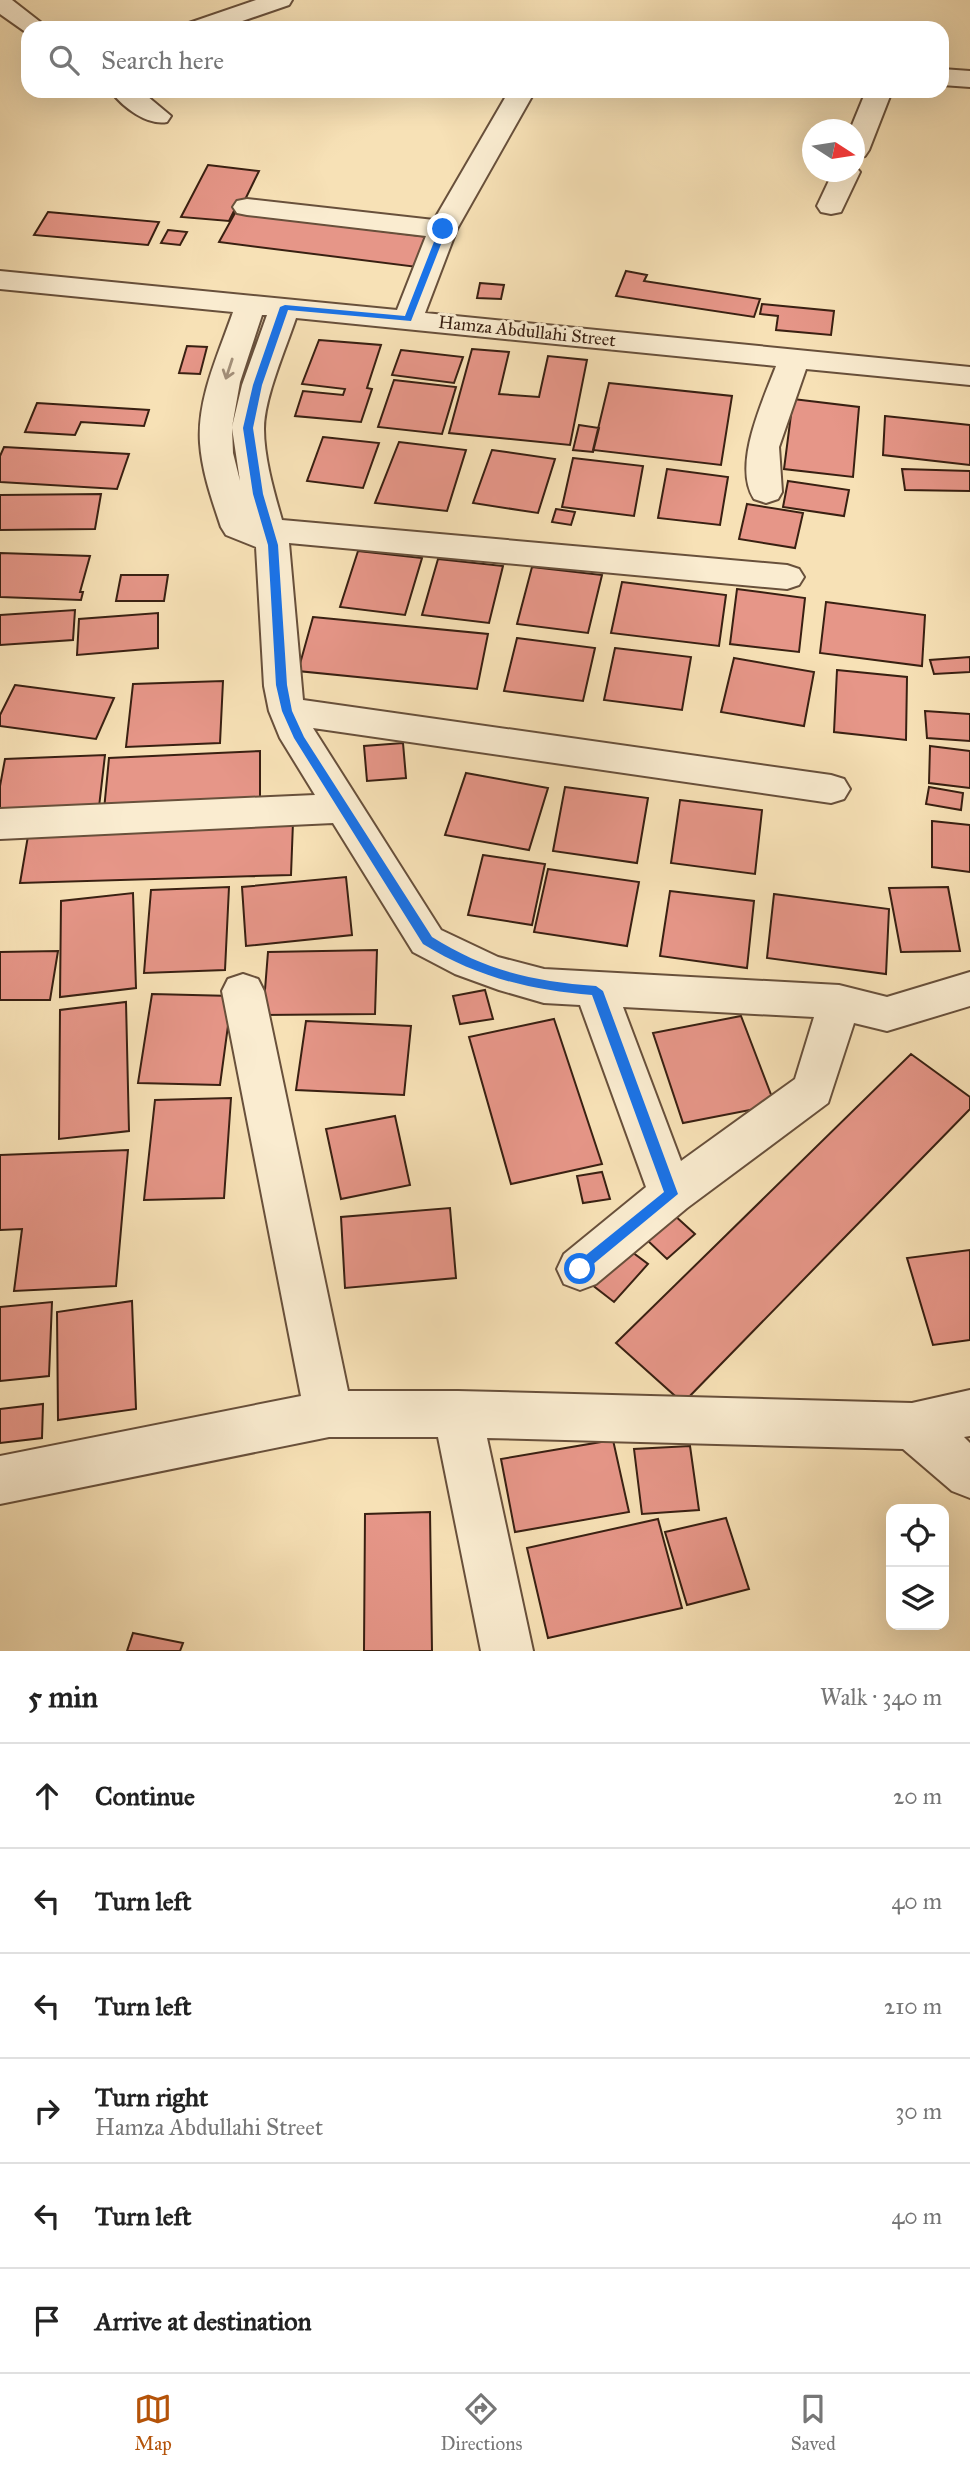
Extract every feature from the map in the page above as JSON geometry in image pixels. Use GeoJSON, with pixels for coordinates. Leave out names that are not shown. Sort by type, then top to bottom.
{"type":"FeatureCollection","features":[{"type":"Feature","properties":{"kind":"street"},"geometry":{"type":"LineString","coordinates":[[218,21],[280,0]]}},
{"type":"Feature","properties":{"kind":"street"},"geometry":{"type":"LineString","coordinates":[[0,3],[26,21]]}},
{"type":"Feature","properties":{"kind":"street"},"geometry":{"type":"LineString","coordinates":[[949,77],[970,79]]}},
{"type":"Feature","properties":{"kind":"street"},"geometry":{"type":"LineString","coordinates":[[134,98],[158,116]]}},
{"type":"Feature","properties":{"kind":"street"},"geometry":{"type":"LineString","coordinates":[[408,319],[443,229],[518,98]]}},
{"type":"Feature","properties":{"kind":"street"},"geometry":{"type":"LineString","coordinates":[[865,125],[876,98]]}},
{"type":"Feature","properties":{"kind":"street"},"geometry":{"type":"LineString","coordinates":[[831,206],[842,182]]}},
{"type":"Feature","properties":{"kind":"street"},"geometry":{"type":"LineString","coordinates":[[247,207],[443,229]]}},
{"type":"Feature","properties":{"kind":"street","name":"Hamza Abdullahi Street"},"geometry":{"type":"LineString","coordinates":[[0,280],[970,376]]}},
{"type":"Feature","properties":{"kind":"street"},"geometry":{"type":"LineString","coordinates":[[251,304],[223,388],[216,434],[227,498],[259,533],[787,577]]}},
{"type":"Feature","properties":{"kind":"street"},"geometry":{"type":"LineString","coordinates":[[285,307],[258,385],[248,428],[259,533],[287,711],[299,738],[427,941],[458,960],[499,976],[544,986],[596,991],[839,1002],[887,1014],[911,1009],[939,996],[970,989]]}},
{"type":"Feature","properties":{"kind":"street"},"geometry":{"type":"LineString","coordinates":[[766,492],[763,447],[794,358]]}},
{"type":"Feature","properties":{"kind":"street"},"geometry":{"type":"LineString","coordinates":[[287,711],[831,789]]}},
{"type":"Feature","properties":{"kind":"street"},"geometry":{"type":"LineString","coordinates":[[0,824],[287,808],[344,809]]}},
{"type":"Feature","properties":{"kind":"street"},"geometry":{"type":"LineString","coordinates":[[243,990],[329,1414]]}},
{"type":"Feature","properties":{"kind":"street"},"geometry":{"type":"LineString","coordinates":[[596,991],[671,1194]]}},
{"type":"Feature","properties":{"kind":"street"},"geometry":{"type":"LineString","coordinates":[[580,1269],[671,1194],[813,1090],[839,1002]]}},
{"type":"Feature","properties":{"kind":"street"},"geometry":{"type":"LineString","coordinates":[[0,1480],[329,1414],[458,1414],[912,1426],[970,1413]]}},
{"type":"Feature","properties":{"kind":"street"},"geometry":{"type":"LineString","coordinates":[[458,1414],[507,1651]]}},
{"type":"Feature","properties":{"kind":"street"},"geometry":{"type":"LineString","coordinates":[[912,1426],[970,1474]]}},
{"type":"Feature","properties":{"kind":"building"},"geometry":{"type":"Polygon","coordinates":[[[208,165],[259,171],[239,212],[234,211],[229,221],[181,217],[208,165]]]}},
{"type":"Feature","properties":{"kind":"building"},"geometry":{"type":"Polygon","coordinates":[[[48,212],[159,222],[148,245],[34,235],[48,212]]]}},
{"type":"Feature","properties":{"kind":"building"},"geometry":{"type":"Polygon","coordinates":[[[235,213],[429,237],[417,267],[219,242],[235,213]]]}},
{"type":"Feature","properties":{"kind":"building"},"geometry":{"type":"Polygon","coordinates":[[[168,230],[187,232],[180,245],[161,243],[168,230]]]}},
{"type":"Feature","properties":{"kind":"building"},"geometry":{"type":"Polygon","coordinates":[[[626,271],[647,275],[644,281],[760,299],[754,317],[616,296],[626,271]]]}},
{"type":"Feature","properties":{"kind":"building"},"geometry":{"type":"Polygon","coordinates":[[[480,283],[504,285],[501,299],[477,298],[480,283]]]}},
{"type":"Feature","properties":{"kind":"building"},"geometry":{"type":"Polygon","coordinates":[[[762,304],[834,311],[831,335],[776,330],[778,316],[760,314],[762,304]]]}},
{"type":"Feature","properties":{"kind":"building"},"geometry":{"type":"Polygon","coordinates":[[[319,340],[381,345],[367,388],[372,389],[361,422],[295,416],[303,391],[343,395],[345,389],[302,384],[319,340]]]}},
{"type":"Feature","properties":{"kind":"building"},"geometry":{"type":"Polygon","coordinates":[[[187,346],[207,347],[200,374],[179,373],[187,346]]]}},
{"type":"Feature","properties":{"kind":"building"},"geometry":{"type":"Polygon","coordinates":[[[472,349],[509,352],[499,394],[539,397],[548,356],[587,360],[570,445],[449,433],[472,349]]]}},
{"type":"Feature","properties":{"kind":"building"},"geometry":{"type":"Polygon","coordinates":[[[401,350],[463,357],[454,383],[392,375],[401,350]]]}},
{"type":"Feature","properties":{"kind":"building"},"geometry":{"type":"Polygon","coordinates":[[[394,380],[456,387],[442,434],[378,427],[394,380]]]}},
{"type":"Feature","properties":{"kind":"building"},"geometry":{"type":"Polygon","coordinates":[[[609,383],[732,396],[721,465],[593,450],[609,383]]]}},
{"type":"Feature","properties":{"kind":"building"},"geometry":{"type":"Polygon","coordinates":[[[793,399],[859,407],[853,477],[784,469],[793,399]]]}},
{"type":"Feature","properties":{"kind":"building"},"geometry":{"type":"Polygon","coordinates":[[[37,403],[149,410],[144,426],[81,422],[75,435],[25,432],[37,403]]]}},
{"type":"Feature","properties":{"kind":"building"},"geometry":{"type":"Polygon","coordinates":[[[885,416],[970,425],[970,465],[883,455],[885,416]]]}},
{"type":"Feature","properties":{"kind":"building"},"geometry":{"type":"Polygon","coordinates":[[[579,425],[599,428],[593,452],[573,450],[579,425]]]}},
{"type":"Feature","properties":{"kind":"building"},"geometry":{"type":"Polygon","coordinates":[[[323,437],[379,443],[363,488],[307,481],[323,437]]]}},
{"type":"Feature","properties":{"kind":"building"},"geometry":{"type":"Polygon","coordinates":[[[399,442],[466,450],[447,511],[375,503],[399,442]]]}},
{"type":"Feature","properties":{"kind":"building"},"geometry":{"type":"Polygon","coordinates":[[[4,447],[129,454],[117,489],[0,482],[0,456],[4,447]]]}},
{"type":"Feature","properties":{"kind":"building"},"geometry":{"type":"Polygon","coordinates":[[[492,450],[555,459],[538,513],[473,503],[492,450]]]}},
{"type":"Feature","properties":{"kind":"building"},"geometry":{"type":"Polygon","coordinates":[[[573,458],[643,466],[634,516],[562,507],[573,458]]]}},
{"type":"Feature","properties":{"kind":"building"},"geometry":{"type":"Polygon","coordinates":[[[667,469],[728,477],[720,525],[658,518],[667,469]]]}},
{"type":"Feature","properties":{"kind":"building"},"geometry":{"type":"Polygon","coordinates":[[[902,469],[970,471],[970,491],[905,490],[902,469]]]}},
{"type":"Feature","properties":{"kind":"building"},"geometry":{"type":"Polygon","coordinates":[[[788,481],[849,490],[844,516],[783,507],[788,481]]]}},
{"type":"Feature","properties":{"kind":"building"},"geometry":{"type":"Polygon","coordinates":[[[101,494],[95,529],[0,530],[0,495],[101,494]]]}},
{"type":"Feature","properties":{"kind":"building"},"geometry":{"type":"Polygon","coordinates":[[[747,504],[803,513],[795,548],[739,539],[747,504]]]}},
{"type":"Feature","properties":{"kind":"building"},"geometry":{"type":"Polygon","coordinates":[[[556,509],[575,512],[571,525],[552,522],[556,509]]]}},
{"type":"Feature","properties":{"kind":"building"},"geometry":{"type":"Polygon","coordinates":[[[358,551],[422,558],[405,615],[340,607],[358,551]]]}},
{"type":"Feature","properties":{"kind":"building"},"geometry":{"type":"Polygon","coordinates":[[[0,553],[90,556],[80,592],[83,592],[81,600],[0,597],[0,553]]]}},
{"type":"Feature","properties":{"kind":"building"},"geometry":{"type":"Polygon","coordinates":[[[438,559],[503,566],[489,623],[422,615],[438,559]]]}},
{"type":"Feature","properties":{"kind":"building"},"geometry":{"type":"Polygon","coordinates":[[[532,567],[602,575],[588,633],[517,624],[532,567]]]}},
{"type":"Feature","properties":{"kind":"building"},"geometry":{"type":"Polygon","coordinates":[[[121,575],[168,575],[164,601],[116,601],[121,575]]]}},
{"type":"Feature","properties":{"kind":"building"},"geometry":{"type":"Polygon","coordinates":[[[622,582],[726,595],[719,646],[611,633],[622,582]]]}},
{"type":"Feature","properties":{"kind":"building"},"geometry":{"type":"Polygon","coordinates":[[[737,589],[805,598],[799,652],[730,644],[737,589]]]}},
{"type":"Feature","properties":{"kind":"building"},"geometry":{"type":"Polygon","coordinates":[[[826,602],[925,615],[922,666],[820,653],[826,602]]]}},
{"type":"Feature","properties":{"kind":"building"},"geometry":{"type":"Polygon","coordinates":[[[75,610],[73,640],[0,645],[0,615],[75,610]]]}},
{"type":"Feature","properties":{"kind":"building"},"geometry":{"type":"Polygon","coordinates":[[[158,613],[158,648],[77,655],[79,619],[158,613]]]}},
{"type":"Feature","properties":{"kind":"building"},"geometry":{"type":"Polygon","coordinates":[[[313,617],[488,634],[477,689],[298,671],[313,617]]]}},
{"type":"Feature","properties":{"kind":"building"},"geometry":{"type":"Polygon","coordinates":[[[517,638],[595,648],[583,701],[504,691],[517,638]]]}},
{"type":"Feature","properties":{"kind":"building"},"geometry":{"type":"Polygon","coordinates":[[[615,648],[691,657],[682,710],[604,700],[615,648]]]}},
{"type":"Feature","properties":{"kind":"building"},"geometry":{"type":"Polygon","coordinates":[[[970,657],[970,672],[934,674],[930,660],[970,657]]]}},
{"type":"Feature","properties":{"kind":"building"},"geometry":{"type":"Polygon","coordinates":[[[734,658],[814,672],[804,726],[721,712],[734,658]]]}},
{"type":"Feature","properties":{"kind":"building"},"geometry":{"type":"Polygon","coordinates":[[[837,670],[907,677],[906,740],[834,732],[837,670]]]}},
{"type":"Feature","properties":{"kind":"building"},"geometry":{"type":"Polygon","coordinates":[[[223,681],[220,743],[126,747],[133,684],[223,681]]]}},
{"type":"Feature","properties":{"kind":"building"},"geometry":{"type":"Polygon","coordinates":[[[15,685],[114,698],[96,739],[0,726],[0,715],[15,685]]]}},
{"type":"Feature","properties":{"kind":"building"},"geometry":{"type":"Polygon","coordinates":[[[925,711],[970,714],[970,741],[927,738],[925,711]]]}},
{"type":"Feature","properties":{"kind":"building"},"geometry":{"type":"Polygon","coordinates":[[[403,743],[406,778],[367,781],[364,746],[403,743]]]}},
{"type":"Feature","properties":{"kind":"building"},"geometry":{"type":"Polygon","coordinates":[[[930,746],[970,751],[970,788],[929,783],[930,746]]]}},
{"type":"Feature","properties":{"kind":"building"},"geometry":{"type":"Polygon","coordinates":[[[260,751],[260,802],[104,810],[109,758],[260,751]]]}},
{"type":"Feature","properties":{"kind":"building"},"geometry":{"type":"Polygon","coordinates":[[[105,755],[99,807],[0,810],[0,786],[5,759],[105,755]]]}},
{"type":"Feature","properties":{"kind":"building"},"geometry":{"type":"Polygon","coordinates":[[[466,773],[548,788],[529,850],[445,835],[466,773]]]}},
{"type":"Feature","properties":{"kind":"building"},"geometry":{"type":"Polygon","coordinates":[[[565,787],[648,798],[637,863],[553,851],[565,787]]]}},
{"type":"Feature","properties":{"kind":"building"},"geometry":{"type":"Polygon","coordinates":[[[929,787],[963,793],[961,810],[926,804],[929,787]]]}},
{"type":"Feature","properties":{"kind":"building"},"geometry":{"type":"Polygon","coordinates":[[[680,800],[762,810],[755,874],[671,863],[680,800]]]}},
{"type":"Feature","properties":{"kind":"building"},"geometry":{"type":"Polygon","coordinates":[[[932,821],[970,825],[970,872],[932,867],[932,821]]]}},
{"type":"Feature","properties":{"kind":"building"},"geometry":{"type":"Polygon","coordinates":[[[293,822],[291,875],[20,883],[29,830],[293,822]]]}},
{"type":"Feature","properties":{"kind":"building"},"geometry":{"type":"Polygon","coordinates":[[[483,855],[545,864],[532,925],[468,915],[483,855]]]}},
{"type":"Feature","properties":{"kind":"building"},"geometry":{"type":"Polygon","coordinates":[[[548,869],[639,882],[627,946],[534,932],[548,869]]]}},
{"type":"Feature","properties":{"kind":"building"},"geometry":{"type":"Polygon","coordinates":[[[346,877],[352,935],[246,946],[242,887],[346,877]]]}},
{"type":"Feature","properties":{"kind":"building"},"geometry":{"type":"Polygon","coordinates":[[[229,887],[225,970],[144,973],[151,890],[229,887]]]}},
{"type":"Feature","properties":{"kind":"building"},"geometry":{"type":"Polygon","coordinates":[[[948,887],[960,951],[901,952],[889,888],[948,887]]]}},
{"type":"Feature","properties":{"kind":"building"},"geometry":{"type":"Polygon","coordinates":[[[670,891],[754,901],[747,968],[660,956],[670,891]]]}},
{"type":"Feature","properties":{"kind":"building"},"geometry":{"type":"Polygon","coordinates":[[[133,893],[136,988],[60,997],[61,901],[133,893]]]}},
{"type":"Feature","properties":{"kind":"building"},"geometry":{"type":"Polygon","coordinates":[[[774,894],[889,909],[886,974],[767,958],[774,894]]]}},
{"type":"Feature","properties":{"kind":"building"},"geometry":{"type":"Polygon","coordinates":[[[377,950],[375,1014],[263,1015],[268,952],[377,950]]]}},
{"type":"Feature","properties":{"kind":"building"},"geometry":{"type":"Polygon","coordinates":[[[58,951],[50,1000],[0,1000],[0,952],[58,951]]]}},
{"type":"Feature","properties":{"kind":"building"},"geometry":{"type":"Polygon","coordinates":[[[485,990],[493,1019],[460,1024],[453,996],[485,990]]]}},
{"type":"Feature","properties":{"kind":"building"},"geometry":{"type":"Polygon","coordinates":[[[152,994],[232,996],[220,1085],[138,1083],[152,994]]]}},
{"type":"Feature","properties":{"kind":"building"},"geometry":{"type":"Polygon","coordinates":[[[126,1002],[129,1131],[59,1139],[60,1010],[126,1002]]]}},
{"type":"Feature","properties":{"kind":"building"},"geometry":{"type":"Polygon","coordinates":[[[741,1016],[775,1105],[683,1123],[653,1033],[741,1016]]]}},
{"type":"Feature","properties":{"kind":"building"},"geometry":{"type":"Polygon","coordinates":[[[554,1019],[602,1164],[511,1184],[469,1037],[554,1019]]]}},
{"type":"Feature","properties":{"kind":"building"},"geometry":{"type":"Polygon","coordinates":[[[306,1021],[411,1026],[404,1095],[296,1090],[306,1021]]]}},
{"type":"Feature","properties":{"kind":"building"},"geometry":{"type":"Polygon","coordinates":[[[911,1054],[970,1097],[970,1109],[683,1403],[616,1343],[911,1054]]]}},
{"type":"Feature","properties":{"kind":"building"},"geometry":{"type":"Polygon","coordinates":[[[231,1098],[224,1198],[144,1200],[155,1100],[231,1098]]]}},
{"type":"Feature","properties":{"kind":"building"},"geometry":{"type":"Polygon","coordinates":[[[395,1116],[410,1185],[341,1199],[326,1129],[395,1116]]]}},
{"type":"Feature","properties":{"kind":"building"},"geometry":{"type":"Polygon","coordinates":[[[128,1150],[116,1286],[14,1291],[22,1229],[0,1230],[0,1155],[128,1150]]]}},
{"type":"Feature","properties":{"kind":"building"},"geometry":{"type":"Polygon","coordinates":[[[602,1172],[610,1199],[583,1203],[577,1176],[602,1172]]]}},
{"type":"Feature","properties":{"kind":"building"},"geometry":{"type":"Polygon","coordinates":[[[450,1208],[456,1278],[345,1288],[341,1217],[450,1208]]]}},
{"type":"Feature","properties":{"kind":"building"},"geometry":{"type":"Polygon","coordinates":[[[673,1214],[695,1234],[667,1259],[646,1239],[673,1214]]]}},
{"type":"Feature","properties":{"kind":"building"},"geometry":{"type":"Polygon","coordinates":[[[624,1246],[648,1264],[614,1302],[591,1284],[624,1246]]]}},
{"type":"Feature","properties":{"kind":"building"},"geometry":{"type":"Polygon","coordinates":[[[970,1250],[970,1340],[933,1345],[907,1258],[970,1250]]]}},
{"type":"Feature","properties":{"kind":"building"},"geometry":{"type":"Polygon","coordinates":[[[132,1301],[136,1409],[58,1420],[57,1312],[132,1301]]]}},
{"type":"Feature","properties":{"kind":"building"},"geometry":{"type":"Polygon","coordinates":[[[52,1302],[49,1376],[0,1381],[0,1307],[52,1302]]]}},
{"type":"Feature","properties":{"kind":"building"},"geometry":{"type":"Polygon","coordinates":[[[43,1404],[42,1438],[0,1443],[0,1409],[43,1404]]]}},
{"type":"Feature","properties":{"kind":"building"},"geometry":{"type":"Polygon","coordinates":[[[613,1440],[629,1512],[515,1532],[501,1459],[613,1440]]]}},
{"type":"Feature","properties":{"kind":"building"},"geometry":{"type":"Polygon","coordinates":[[[690,1446],[699,1510],[642,1514],[634,1449],[690,1446]]]}},
{"type":"Feature","properties":{"kind":"building"},"geometry":{"type":"Polygon","coordinates":[[[430,1512],[432,1651],[364,1651],[365,1514],[430,1512]]]}},
{"type":"Feature","properties":{"kind":"building"},"geometry":{"type":"Polygon","coordinates":[[[726,1518],[749,1589],[687,1605],[665,1532],[726,1518]]]}},
{"type":"Feature","properties":{"kind":"building"},"geometry":{"type":"Polygon","coordinates":[[[658,1519],[682,1608],[548,1638],[527,1548],[658,1519]]]}},
{"type":"Feature","properties":{"kind":"building"},"geometry":{"type":"Polygon","coordinates":[[[133,1633],[183,1643],[180,1651],[127,1651],[133,1633]]]}},
{"type":"Feature","properties":{"kind":"route"},"geometry":{"type":"LineString","coordinates":[[443,229],[408,319],[285,307],[258,385],[248,428],[258,494],[273,545],[282,685],[287,711],[299,738],[427,941],[458,960],[499,976],[544,986],[596,991],[671,1194],[580,1269]]}}]}
